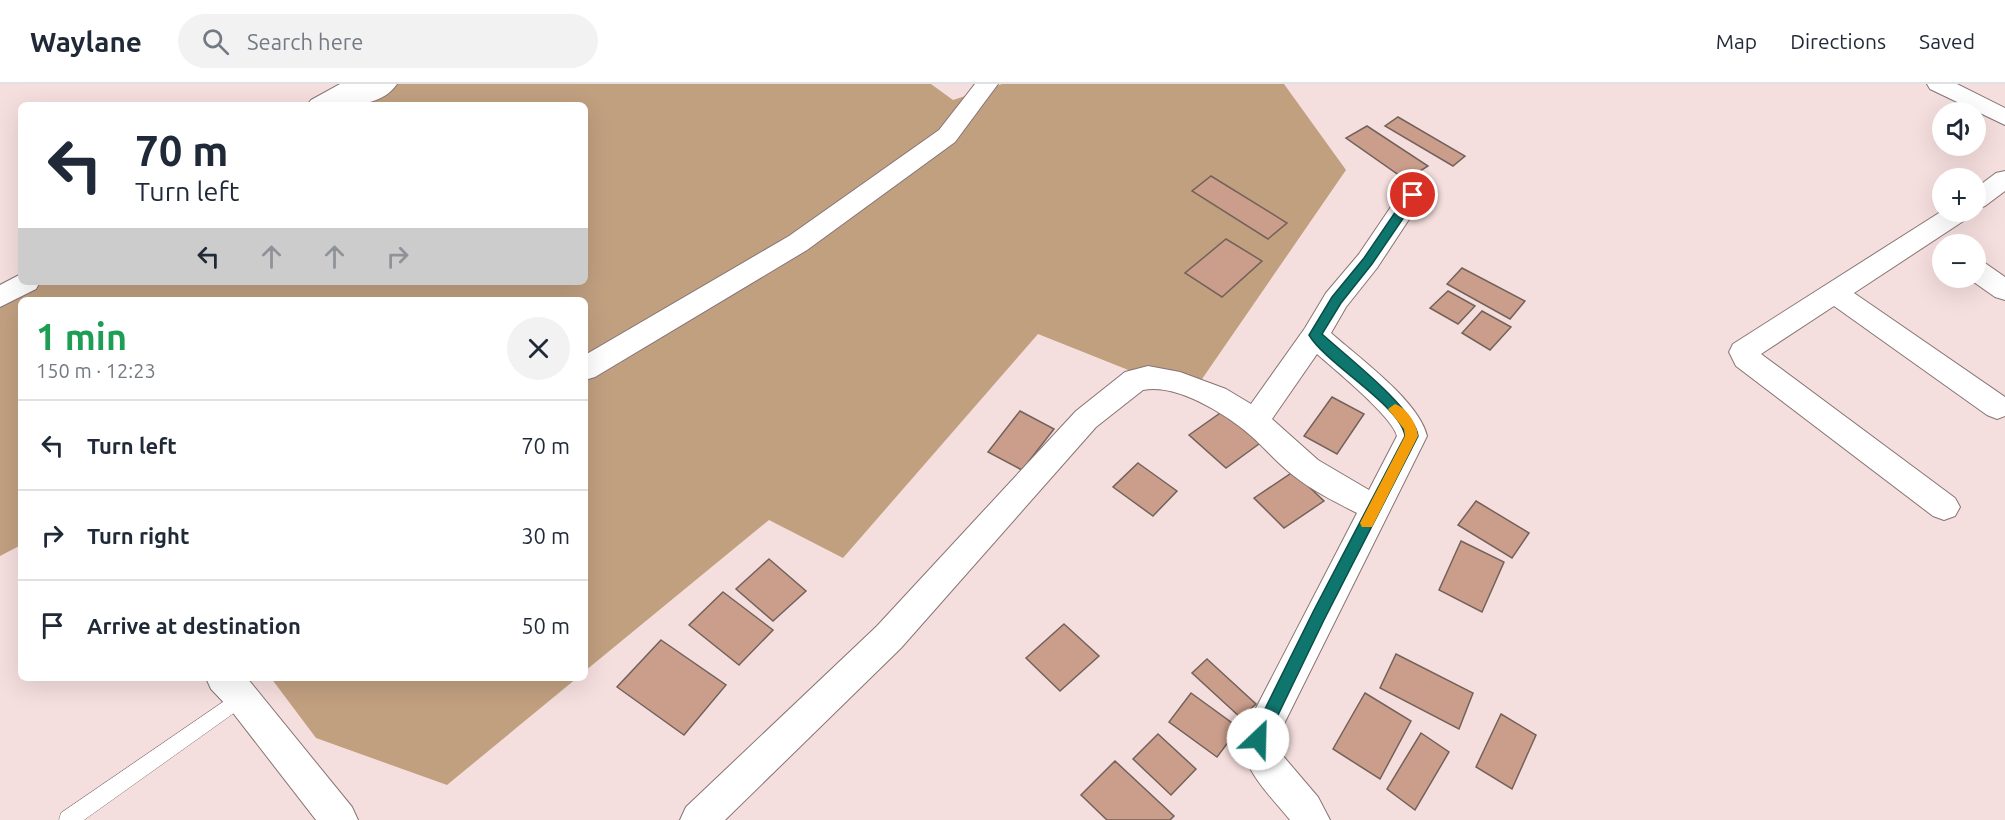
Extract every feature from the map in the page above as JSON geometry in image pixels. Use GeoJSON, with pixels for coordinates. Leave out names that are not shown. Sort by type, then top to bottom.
{"type":"FeatureCollection","features":[{"type":"Feature","properties":{"kind":"street"},"geometry":{"type":"LineString","coordinates":[[324,102],[357,84]]}},
{"type":"Feature","properties":{"kind":"street"},"geometry":{"type":"LineString","coordinates":[[353,102],[386,84]]}},
{"type":"Feature","properties":{"kind":"street"},"geometry":{"type":"LineString","coordinates":[[588,367],[798,243],[948,136],[987,84]]}},
{"type":"Feature","properties":{"kind":"street"},"geometry":{"type":"LineString","coordinates":[[1938,84],[2005,117]]}},
{"type":"Feature","properties":{"kind":"street"},"geometry":{"type":"LineString","coordinates":[[1986,193],[2005,179]]}},
{"type":"Feature","properties":{"kind":"street"},"geometry":{"type":"LineString","coordinates":[[1255,421],[1315,335],[1336,300],[1368,261],[1413,195]]}},
{"type":"Feature","properties":{"kind":"street"},"geometry":{"type":"LineString","coordinates":[[1940,234],[1950,222]]}},
{"type":"Feature","properties":{"kind":"street"},"geometry":{"type":"LineString","coordinates":[[1932,243],[1835,293],[1743,352],[1746,358],[1944,507]]}},
{"type":"Feature","properties":{"kind":"street"},"geometry":{"type":"LineString","coordinates":[[0,279],[18,270]]}},
{"type":"Feature","properties":{"kind":"street"},"geometry":{"type":"LineString","coordinates":[[1986,277],[2005,290]]}},
{"type":"Feature","properties":{"kind":"street"},"geometry":{"type":"LineString","coordinates":[[0,297],[22,285]]}},
{"type":"Feature","properties":{"kind":"street"},"geometry":{"type":"LineString","coordinates":[[1835,293],[1997,407]]}},
{"type":"Feature","properties":{"kind":"street"},"geometry":{"type":"LineString","coordinates":[[1311,820],[1304,807],[1268,768],[1258,751],[1258,739],[1412,436],[1410,427],[1393,406],[1315,335]]}},
{"type":"Feature","properties":{"kind":"street"},"geometry":{"type":"LineString","coordinates":[[699,820],[889,637],[1086,419],[1135,380],[1144,376],[1176,382],[1222,400],[1255,421],[1305,468],[1374,508]]}},
{"type":"Feature","properties":{"kind":"street"},"geometry":{"type":"LineString","coordinates":[[232,688],[339,820]]}},
{"type":"Feature","properties":{"kind":"lane"},"geometry":{"type":"LineString","coordinates":[[68,820],[232,688]]}},
{"type":"Feature","properties":{"kind":"shaded area"},"geometry":{"type":"Polygon","coordinates":[[[394,84],[931,84],[953,100],[1002,84],[1284,84],[1346,170],[1191,395],[1038,334],[843,558],[769,520],[588,669],[588,297],[18,297],[18,547],[0,556],[0,305],[30,285],[588,285],[588,102],[361,102],[394,84]]]}},
{"type":"Feature","properties":{"kind":"shaded area"},"geometry":{"type":"Polygon","coordinates":[[[273,681],[573,681],[447,785],[316,738],[273,681]]]}},
{"type":"Feature","properties":{"kind":"building"},"geometry":{"type":"Polygon","coordinates":[[[1398,117],[1465,156],[1453,166],[1385,126],[1398,117]]]}},
{"type":"Feature","properties":{"kind":"building"},"geometry":{"type":"Polygon","coordinates":[[[1367,126],[1428,166],[1406,180],[1346,138],[1367,126]]]}},
{"type":"Feature","properties":{"kind":"building"},"geometry":{"type":"Polygon","coordinates":[[[1211,176],[1287,223],[1268,239],[1192,191],[1211,176]]]}},
{"type":"Feature","properties":{"kind":"building"},"geometry":{"type":"Polygon","coordinates":[[[1226,239],[1262,261],[1222,297],[1185,273],[1226,239]]]}},
{"type":"Feature","properties":{"kind":"building"},"geometry":{"type":"Polygon","coordinates":[[[1462,268],[1525,301],[1510,319],[1447,284],[1462,268]]]}},
{"type":"Feature","properties":{"kind":"building"},"geometry":{"type":"Polygon","coordinates":[[[1448,291],[1475,306],[1458,324],[1430,308],[1448,291]]]}},
{"type":"Feature","properties":{"kind":"building"},"geometry":{"type":"Polygon","coordinates":[[[1482,311],[1511,327],[1490,350],[1462,333],[1482,311]]]}},
{"type":"Feature","properties":{"kind":"building"},"geometry":{"type":"Polygon","coordinates":[[[1332,397],[1364,414],[1337,454],[1304,436],[1332,397]]]}},
{"type":"Feature","properties":{"kind":"building"},"geometry":{"type":"Polygon","coordinates":[[[1226,409],[1263,441],[1226,468],[1189,435],[1226,409]]]}},
{"type":"Feature","properties":{"kind":"building"},"geometry":{"type":"Polygon","coordinates":[[[1020,411],[1054,429],[1022,470],[988,452],[1020,411]]]}},
{"type":"Feature","properties":{"kind":"building"},"geometry":{"type":"Polygon","coordinates":[[[1138,463],[1177,491],[1153,516],[1113,487],[1138,463]]]}},
{"type":"Feature","properties":{"kind":"building"},"geometry":{"type":"Polygon","coordinates":[[[1293,472],[1324,501],[1284,528],[1254,498],[1293,472]]]}},
{"type":"Feature","properties":{"kind":"building"},"geometry":{"type":"Polygon","coordinates":[[[1476,501],[1529,533],[1512,558],[1458,525],[1476,501]]]}},
{"type":"Feature","properties":{"kind":"building"},"geometry":{"type":"Polygon","coordinates":[[[1461,541],[1504,562],[1482,612],[1439,590],[1461,541]]]}},
{"type":"Feature","properties":{"kind":"building"},"geometry":{"type":"Polygon","coordinates":[[[769,559],[806,591],[773,621],[736,589],[769,559]]]}},
{"type":"Feature","properties":{"kind":"building"},"geometry":{"type":"Polygon","coordinates":[[[723,592],[773,630],[739,665],[689,625],[723,592]]]}},
{"type":"Feature","properties":{"kind":"building"},"geometry":{"type":"Polygon","coordinates":[[[1064,624],[1099,656],[1060,691],[1026,658],[1064,624]]]}},
{"type":"Feature","properties":{"kind":"building"},"geometry":{"type":"Polygon","coordinates":[[[661,640],[726,685],[684,735],[617,687],[661,640]]]}},
{"type":"Feature","properties":{"kind":"building"},"geometry":{"type":"Polygon","coordinates":[[[1396,654],[1473,693],[1459,729],[1380,688],[1396,654]]]}},
{"type":"Feature","properties":{"kind":"building"},"geometry":{"type":"Polygon","coordinates":[[[1207,659],[1256,704],[1241,718],[1192,673],[1207,659]]]}},
{"type":"Feature","properties":{"kind":"building"},"geometry":{"type":"Polygon","coordinates":[[[1191,693],[1239,728],[1217,757],[1169,722],[1191,693]]]}},
{"type":"Feature","properties":{"kind":"building"},"geometry":{"type":"Polygon","coordinates":[[[1365,693],[1411,721],[1380,779],[1333,749],[1365,693]]]}},
{"type":"Feature","properties":{"kind":"building"},"geometry":{"type":"Polygon","coordinates":[[[1501,714],[1536,735],[1512,789],[1476,767],[1501,714]]]}},
{"type":"Feature","properties":{"kind":"building"},"geometry":{"type":"Polygon","coordinates":[[[1421,733],[1449,752],[1415,810],[1387,789],[1421,733]]]}},
{"type":"Feature","properties":{"kind":"building"},"geometry":{"type":"Polygon","coordinates":[[[1158,734],[1196,769],[1171,795],[1133,759],[1158,734]]]}},
{"type":"Feature","properties":{"kind":"building"},"geometry":{"type":"Polygon","coordinates":[[[1115,761],[1174,816],[1170,820],[1107,820],[1081,795],[1115,761]]]}},
{"type":"Feature","properties":{"kind":"slow traffic"},"geometry":{"type":"LineString","coordinates":[[1367,523],[1412,436],[1410,427],[1395,409]]}},
{"type":"Feature","properties":{"kind":"route"},"geometry":{"type":"LineString","coordinates":[[1258,739],[1319,615],[1412,436],[1410,427],[1393,406],[1315,335],[1336,300],[1368,261],[1413,195]]}}]}
